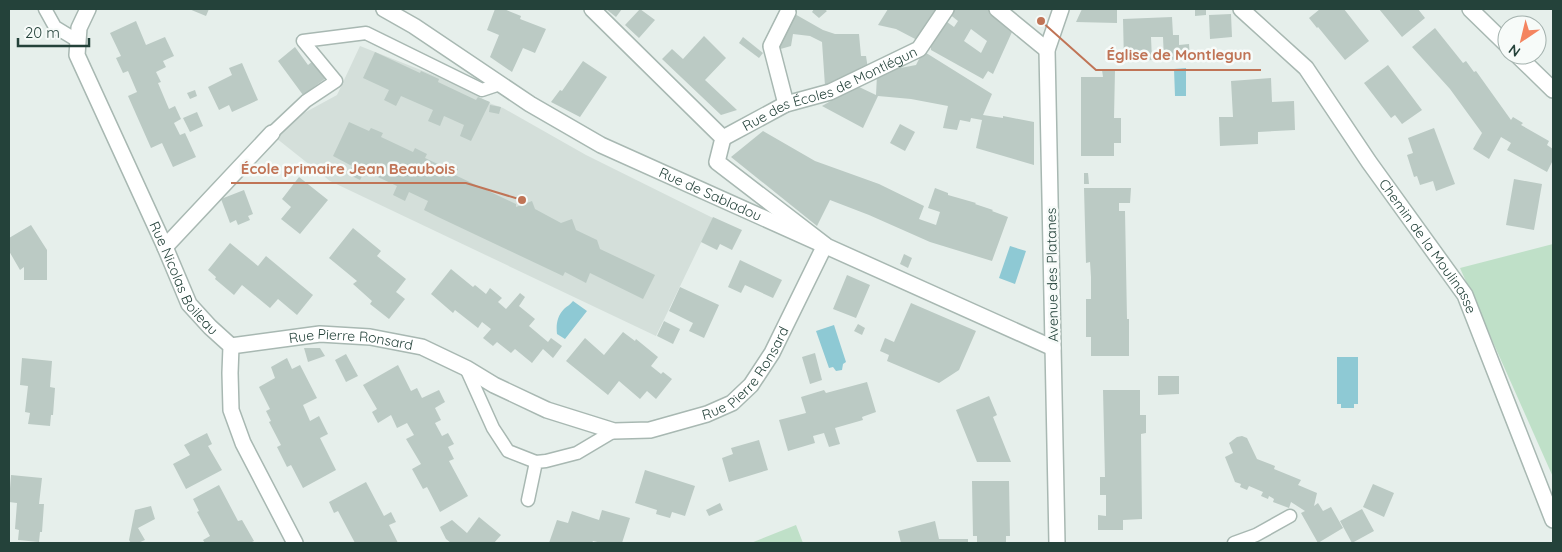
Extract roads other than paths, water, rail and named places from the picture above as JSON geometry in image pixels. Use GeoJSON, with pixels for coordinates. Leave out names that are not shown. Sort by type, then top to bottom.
{"type":"FeatureCollection","features":[{"type":"Feature","properties":{"kind":"street","name":"Rue Nicolas Boileau"},"geometry":{"type":"LineString","coordinates":[[88,9],[79,28],[77,55],[189,304],[231,346],[231,410],[243,444],[295,543]]}},
{"type":"Feature","properties":{"kind":"street","name":"Rue de Sabladou"},"geometry":{"type":"LineString","coordinates":[[384,9],[414,26],[530,104],[601,145],[1053,348]]}},
{"type":"Feature","properties":{"kind":"street"},"geometry":{"type":"LineString","coordinates":[[592,9],[723,138],[717,162],[825,245]]}},
{"type":"Feature","properties":{"kind":"street","name":"Rue des Écoles de Montlégun"},"geometry":{"type":"LineString","coordinates":[[723,138],[786,104],[830,92],[919,49],[946,9]]}},
{"type":"Feature","properties":{"kind":"street"},"geometry":{"type":"LineString","coordinates":[[998,9],[1047,50]]}},
{"type":"Feature","properties":{"kind":"street","name":"Avenue des Platanes"},"geometry":{"type":"LineString","coordinates":[[1057,543],[1047,50],[1061,9]]}},
{"type":"Feature","properties":{"kind":"street","name":"Chemin de la Moulinasse"},"geometry":{"type":"LineString","coordinates":[[1241,9],[1306,68],[1369,162],[1464,295],[1553,520]]}},
{"type":"Feature","properties":{"kind":"street"},"geometry":{"type":"LineString","coordinates":[[1470,9],[1497,35]]}},
{"type":"Feature","properties":{"kind":"street"},"geometry":{"type":"LineString","coordinates":[[786,104],[771,46],[788,12]]}},
{"type":"Feature","properties":{"kind":"street"},"geometry":{"type":"LineString","coordinates":[[1528,65],[1553,90]]}},
{"type":"Feature","properties":{"kind":"street"},"geometry":{"type":"LineString","coordinates":[[165,247],[272,133]]}},
{"type":"Feature","properties":{"kind":"street","name":"Rue Pierre Ronsard"},"geometry":{"type":"LineString","coordinates":[[231,346],[320,334],[370,337],[422,347],[466,368],[494,385],[547,410],[614,431],[650,430],[707,414],[732,404],[751,385],[772,353],[825,245]]}},
{"type":"Feature","properties":{"kind":"lane"},"geometry":{"type":"LineString","coordinates":[[44,9],[55,27],[78,41]]}},
{"type":"Feature","properties":{"kind":"lane"},"geometry":{"type":"LineString","coordinates":[[272,133],[306,101],[336,81],[303,42],[366,33],[482,90],[500,84]]}},
{"type":"Feature","properties":{"kind":"lane"},"geometry":{"type":"LineString","coordinates":[[466,368],[493,428],[508,451],[536,462],[528,500]]}},
{"type":"Feature","properties":{"kind":"lane","name":"Rue Pierre Ronsard"},"geometry":{"type":"LineString","coordinates":[[536,462],[577,453],[614,431]]}},
{"type":"Feature","properties":{"kind":"lane"},"geometry":{"type":"LineString","coordinates":[[1234,543],[1256,535],[1290,516]]}},
{"type":"Feature","properties":{"kind":"water"},"geometry":{"type":"Polygon","coordinates":[[[1186,68],[1186,96],[1175,96],[1174,69],[1186,68]]]}},
{"type":"Feature","properties":{"kind":"water"},"geometry":{"type":"Polygon","coordinates":[[[1010,246],[1026,251],[1015,284],[999,278],[1010,246]]]}},
{"type":"Feature","properties":{"kind":"water"},"geometry":{"type":"Polygon","coordinates":[[[573,301],[587,311],[565,339],[557,334],[558,321],[562,312],[573,301]]]}},
{"type":"Feature","properties":{"kind":"water"},"geometry":{"type":"Polygon","coordinates":[[[834,325],[846,362],[843,364],[842,370],[836,371],[833,367],[829,368],[816,331],[834,325]]]}},
{"type":"Feature","properties":{"kind":"water"},"geometry":{"type":"Polygon","coordinates":[[[1337,357],[1358,357],[1358,404],[1354,404],[1354,408],[1341,408],[1341,404],[1337,404],[1337,357]]]}},
{"type":"Feature","properties":{"kind":"place","name":"Église de Montlegun"},"geometry":{"type":"Point","coordinates":[1041,21]}},
{"type":"Feature","properties":{"kind":"place","name":"École primaire Jean Beaubois"},"geometry":{"type":"Point","coordinates":[522,200]}}]}
